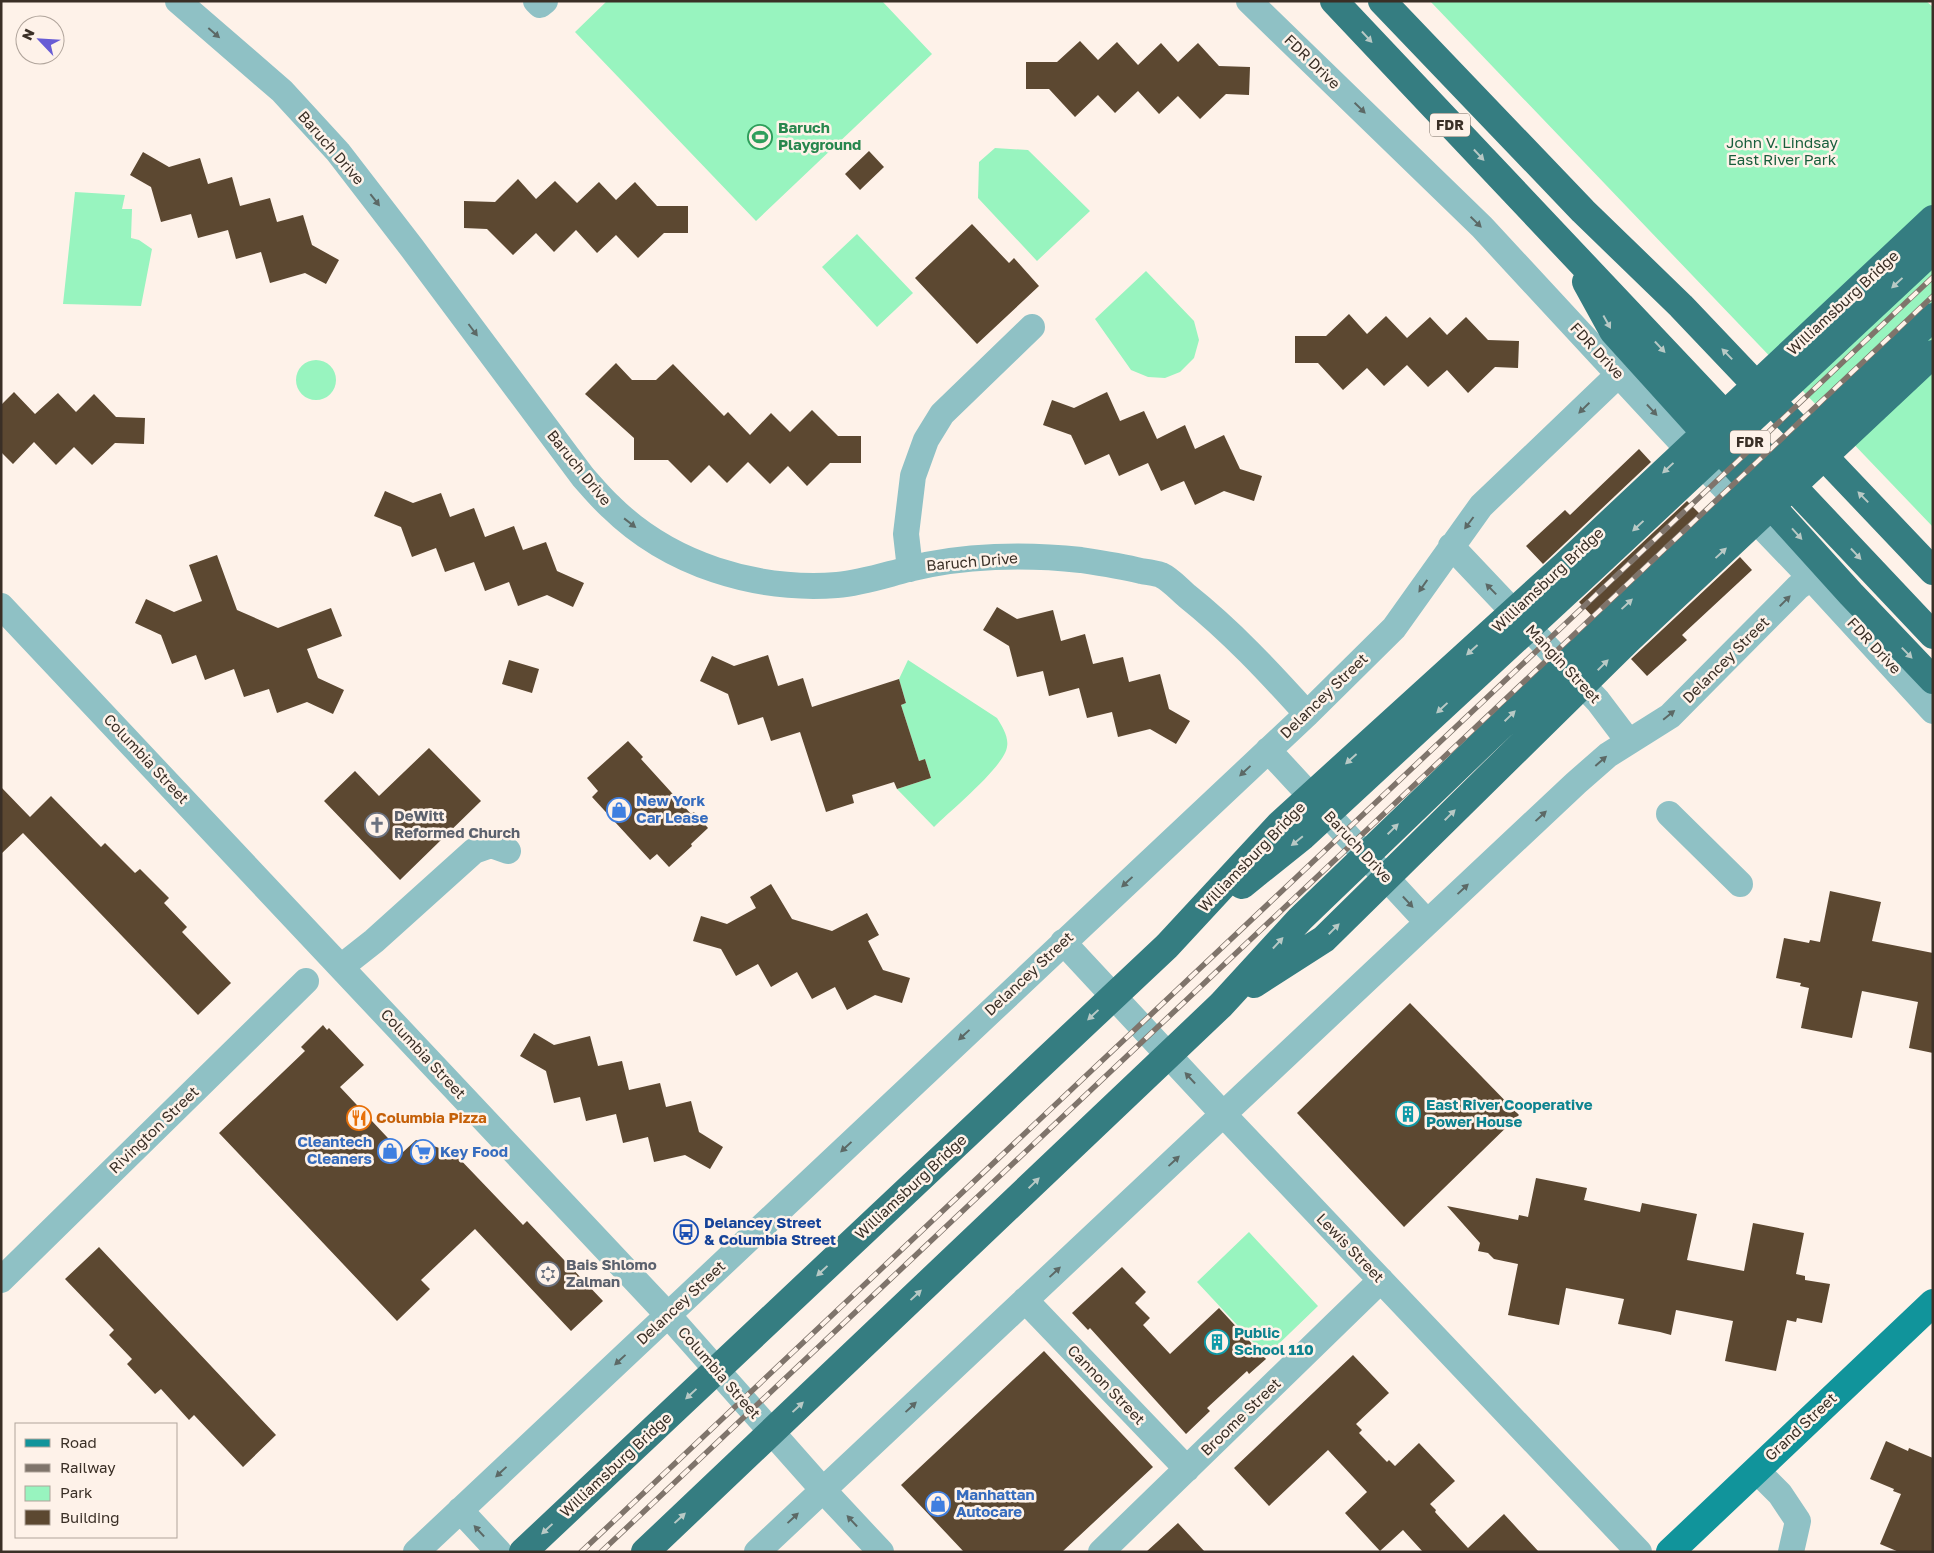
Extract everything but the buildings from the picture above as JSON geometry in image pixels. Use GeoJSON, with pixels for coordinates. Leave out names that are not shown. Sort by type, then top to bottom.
{"type":"FeatureCollection","features":[{"type":"Feature","properties":{"kind":"highway","name":"FDR"},"geometry":{"type":"LineString","coordinates":[[1334,1],[1933,635]]}},
{"type":"Feature","properties":{"kind":"highway","name":"FDR"},"geometry":{"type":"LineString","coordinates":[[1382,1],[1583,211],[1681,306],[1933,571]]}},
{"type":"Feature","properties":{"kind":"highway"},"geometry":{"type":"LineString","coordinates":[[1404,1],[1594,199],[1681,306]]}},
{"type":"Feature","properties":{"kind":"highway","name":"Williamsburg Bridge"},"geometry":{"type":"LineString","coordinates":[[523,1552],[1167,946],[1280,824],[1565,565],[1933,219]]}},
{"type":"Feature","properties":{"kind":"highway"},"geometry":{"type":"LineString","coordinates":[[1567,248],[1613,331],[1851,594],[1933,680]]}},
{"type":"Feature","properties":{"kind":"highway","name":"Williamsburg Bridge"},"geometry":{"type":"LineString","coordinates":[[1167,946],[1304,836],[1933,250]]}},
{"type":"Feature","properties":{"kind":"highway"},"geometry":{"type":"LineString","coordinates":[[645,1552],[1221,1005],[1300,920],[1620,610],[1933,317]]}},
{"type":"Feature","properties":{"kind":"highway"},"geometry":{"type":"LineString","coordinates":[[1221,1005],[1324,939],[1629,639],[1933,354]]}},
{"type":"Feature","properties":{"kind":"main road","name":"Grand Street"},"geometry":{"type":"LineString","coordinates":[[1670,1552],[1933,1303]]}},
{"type":"Feature","properties":{"kind":"street","name":"Baruch Drive"},"geometry":{"type":"LineString","coordinates":[[178,1],[282,92],[338,152],[583,477],[611,508],[645,535],[687,559],[725,574],[762,582],[798,586],[838,585],[880,578],[910,569],[945,562],[1000,557],[1056,557],[1111,564],[1162,575],[1213,616],[1265,667],[1307,714]]}},
{"type":"Feature","properties":{"kind":"street","name":"FDR Drive"},"geometry":{"type":"LineString","coordinates":[[1249,1],[1482,227],[1933,711]]}},
{"type":"Feature","properties":{"kind":"street"},"geometry":{"type":"LineString","coordinates":[[910,569],[906,534],[913,476],[926,440],[942,414],[1032,327]]}},
{"type":"Feature","properties":{"kind":"street","name":"Delancey Street"},"geometry":{"type":"LineString","coordinates":[[416,1552],[1307,714],[1394,628],[1481,506],[1619,374]]}},
{"type":"Feature","properties":{"kind":"street","name":"Mangin Street"},"geometry":{"type":"LineString","coordinates":[[1451,546],[1598,700],[1629,742]]}},
{"type":"Feature","properties":{"kind":"street","name":"Delancey Street"},"geometry":{"type":"LineString","coordinates":[[757,1552],[1589,772],[1608,755],[1670,716],[1798,587],[1811,578]]}},
{"type":"Feature","properties":{"kind":"street","name":"Columbia Street"},"geometry":{"type":"LineString","coordinates":[[1,606],[668,1315],[823,1490],[881,1552]]}},
{"type":"Feature","properties":{"kind":"street","name":"Baruch Drive"},"geometry":{"type":"LineString","coordinates":[[1268,750],[1427,922]]}},
{"type":"Feature","properties":{"kind":"street"},"geometry":{"type":"LineString","coordinates":[[1669,814],[1740,884]]}},
{"type":"Feature","properties":{"kind":"street"},"geometry":{"type":"LineString","coordinates":[[342,967],[374,941],[474,851],[491,845],[508,851]]}},
{"type":"Feature","properties":{"kind":"street","name":"Lewis Street"},"geometry":{"type":"LineString","coordinates":[[1064,942],[1223,1114],[1638,1552]]}},
{"type":"Feature","properties":{"kind":"street","name":"Rivington Street"},"geometry":{"type":"LineString","coordinates":[[1,1280],[306,981]]}},
{"type":"Feature","properties":{"kind":"street","name":"Broome Street"},"geometry":{"type":"LineString","coordinates":[[1101,1552],[1381,1280]]}},
{"type":"Feature","properties":{"kind":"street","name":"Cannon Street"},"geometry":{"type":"LineString","coordinates":[[1025,1300],[1187,1469]]}},
{"type":"Feature","properties":{"kind":"street"},"geometry":{"type":"LineString","coordinates":[[1756,1470],[1780,1494],[1798,1521],[1791,1552]]}},
{"type":"Feature","properties":{"kind":"street"},"geometry":{"type":"LineString","coordinates":[[460,1510],[499,1552]]}},
{"type":"Feature","properties":{"kind":"green space","name":"Baruch Playground"},"geometry":{"type":"Polygon","coordinates":[[[607,1],[882,1],[932,54],[756,221],[575,32],[607,1]]]}},
{"type":"Feature","properties":{"kind":"green space","name":"John V. Lindsay East River Park"},"geometry":{"type":"Polygon","coordinates":[[[1430,1],[1926,1],[1933,7],[1933,527],[1430,1]]]}},
{"type":"Feature","properties":{"kind":"green space"},"geometry":{"type":"Polygon","coordinates":[[[995,148],[1028,150],[1090,211],[1037,261],[978,198],[979,162],[995,148]]]}},
{"type":"Feature","properties":{"kind":"green space"},"geometry":{"type":"Polygon","coordinates":[[[75,192],[125,195],[122,209],[132,209],[131,238],[139,240],[152,249],[141,306],[63,304],[75,192]]]}},
{"type":"Feature","properties":{"kind":"green space"},"geometry":{"type":"Polygon","coordinates":[[[857,234],[913,293],[877,327],[822,267],[857,234]]]}},
{"type":"Feature","properties":{"kind":"green space"},"geometry":{"type":"Polygon","coordinates":[[[1146,271],[1194,321],[1199,340],[1194,358],[1180,372],[1165,378],[1148,377],[1131,370],[1095,319],[1146,271]]]}},
{"type":"Feature","properties":{"kind":"green space"},"geometry":{"type":"Polygon","coordinates":[[[316,360],[330,366],[336,380],[330,394],[316,400],[302,394],[296,380],[302,366],[316,360]]]}},
{"type":"Feature","properties":{"kind":"green space"},"geometry":{"type":"Polygon","coordinates":[[[908,660],[997,718],[1007,739],[1004,756],[997,766],[934,827],[897,789],[931,778],[925,759],[919,761],[901,705],[906,703],[899,679],[908,660]]]}},
{"type":"Feature","properties":{"kind":"green space"},"geometry":{"type":"Polygon","coordinates":[[[1249,1232],[1318,1306],[1266,1356],[1197,1282],[1249,1232]]]}},
{"type":"Feature","properties":{"kind":"railway"},"geometry":{"type":"LineString","coordinates":[[581,1552],[1933,277]]}},
{"type":"Feature","properties":{"kind":"railway"},"geometry":{"type":"LineString","coordinates":[[601,1552],[1933,296]]}},
{"type":"Feature","properties":{"kind":"place","name":"Baruch Playground"},"geometry":{"type":"Point","coordinates":[760,137]}},
{"type":"Feature","properties":{"kind":"place","name":"New York Car Lease"},"geometry":{"type":"Point","coordinates":[619,810]}},
{"type":"Feature","properties":{"kind":"place","name":"DeWitt Reformed Church"},"geometry":{"type":"Point","coordinates":[377,825]}},
{"type":"Feature","properties":{"kind":"place","name":"East River Cooperative Power House"},"geometry":{"type":"Point","coordinates":[1408,1114]}},
{"type":"Feature","properties":{"kind":"place","name":"Columbia Pizza"},"geometry":{"type":"Point","coordinates":[359,1118]}},
{"type":"Feature","properties":{"kind":"place","name":"Cleantech Cleaners"},"geometry":{"type":"Point","coordinates":[390,1151]}},
{"type":"Feature","properties":{"kind":"place","name":"Key Food"},"geometry":{"type":"Point","coordinates":[423,1152]}},
{"type":"Feature","properties":{"kind":"place","name":"Delancey Street & Columbia Street"},"geometry":{"type":"Point","coordinates":[686,1232]}},
{"type":"Feature","properties":{"kind":"place","name":"Bais Shlomo Zalman"},"geometry":{"type":"Point","coordinates":[548,1274]}},
{"type":"Feature","properties":{"kind":"place","name":"Public School 110"},"geometry":{"type":"Point","coordinates":[1217,1342]}},
{"type":"Feature","properties":{"kind":"place","name":"Manhattan Autocare"},"geometry":{"type":"Point","coordinates":[938,1504]}}]}
